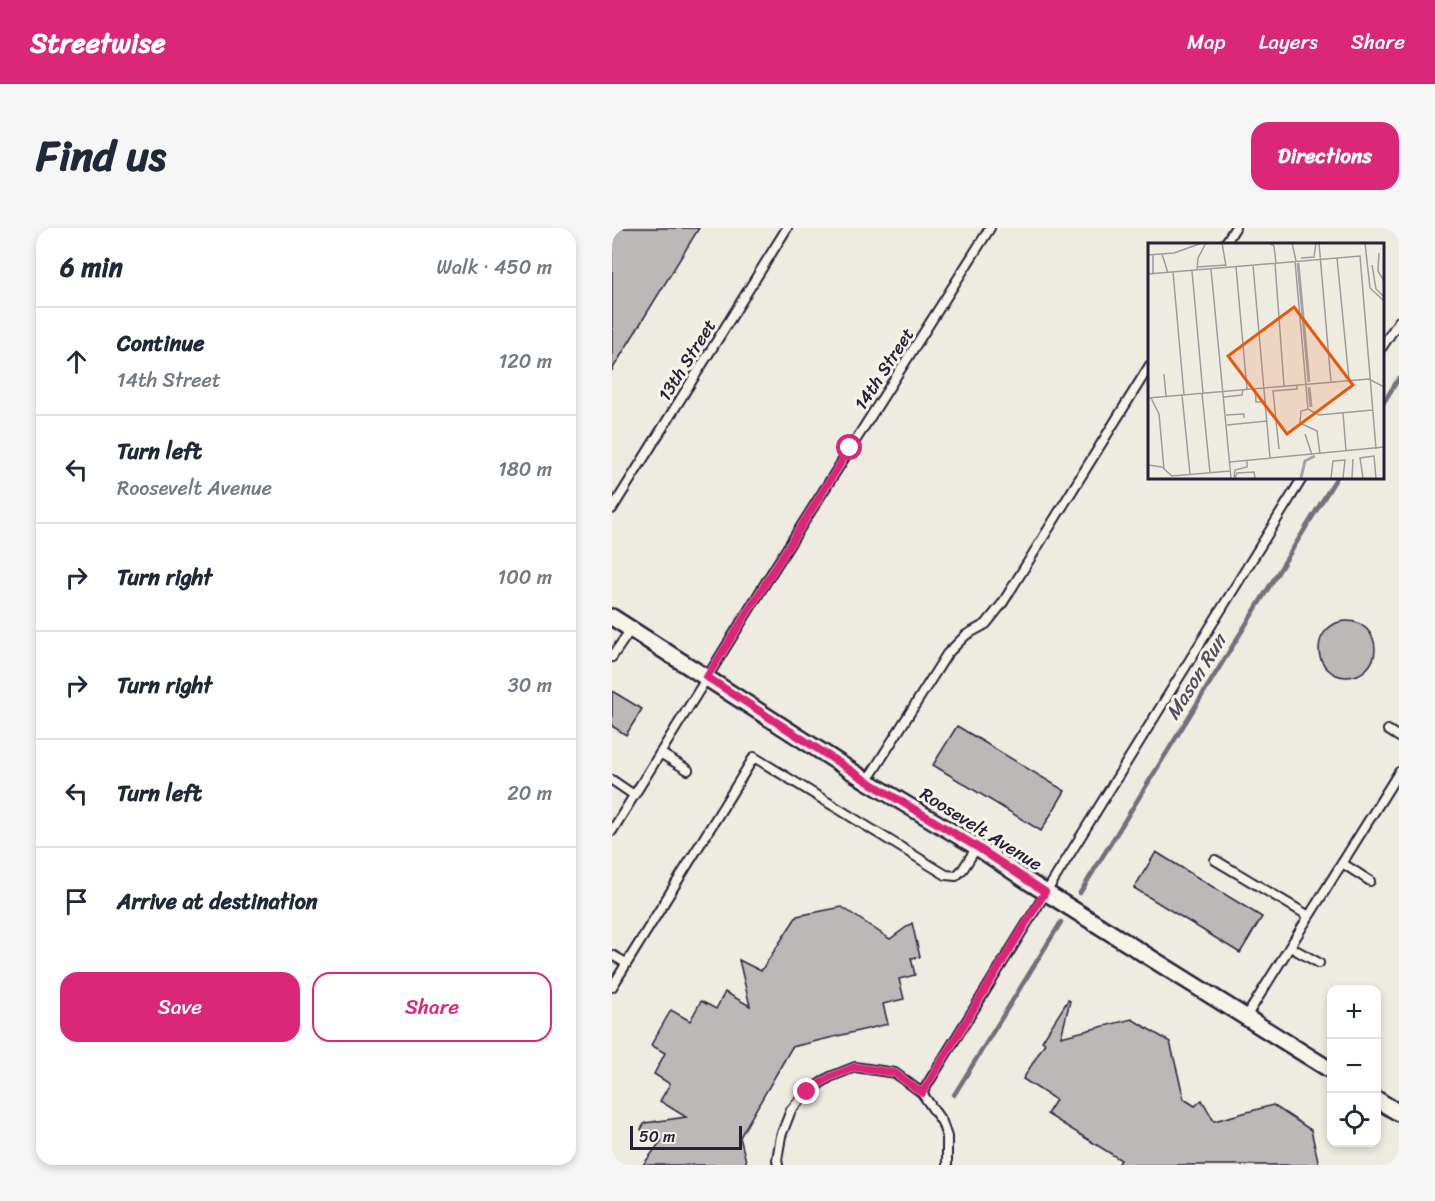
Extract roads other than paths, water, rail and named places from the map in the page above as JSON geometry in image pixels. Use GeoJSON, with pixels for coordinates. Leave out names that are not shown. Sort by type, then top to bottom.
{"type":"FeatureCollection","features":[{"type":"Feature","properties":{"kind":"street","name":"Roosevelt Avenue"},"geometry":{"type":"LineString","coordinates":[[612,617],[867,781],[977,847],[1327,1068]]}},
{"type":"Feature","properties":{"kind":"street"},"geometry":{"type":"LineString","coordinates":[[1381,1101],[1398,1109]]}},
{"type":"Feature","properties":{"kind":"lane","name":"13th Street"},"geometry":{"type":"LineString","coordinates":[[612,509],[787,228]]}},
{"type":"Feature","properties":{"kind":"lane","name":"14th Street"},"geometry":{"type":"LineString","coordinates":[[612,831],[990,228]]}},
{"type":"Feature","properties":{"kind":"lane"},"geometry":{"type":"LineString","coordinates":[[1226,243],[1235,228]]}},
{"type":"Feature","properties":{"kind":"lane"},"geometry":{"type":"LineString","coordinates":[[1384,345],[1399,321]]}},
{"type":"Feature","properties":{"kind":"lane"},"geometry":{"type":"LineString","coordinates":[[867,781],[947,654],[966,635],[986,624],[1002,604],[1148,368]]}},
{"type":"Feature","properties":{"kind":"lane"},"geometry":{"type":"LineString","coordinates":[[922,1093],[1302,478]]}},
{"type":"Feature","properties":{"kind":"lane"},"geometry":{"type":"LineString","coordinates":[[612,657],[631,629]]}},
{"type":"Feature","properties":{"kind":"lane"},"geometry":{"type":"LineString","coordinates":[[1388,730],[1399,737]]}},
{"type":"Feature","properties":{"kind":"lane"},"geometry":{"type":"LineString","coordinates":[[660,753],[688,770]]}},
{"type":"Feature","properties":{"kind":"lane"},"geometry":{"type":"LineString","coordinates":[[612,987],[754,757],[946,875],[956,876],[977,847]]}},
{"type":"Feature","properties":{"kind":"lane"},"geometry":{"type":"LineString","coordinates":[[1246,1017],[1399,772]]}},
{"type":"Feature","properties":{"kind":"lane"},"geometry":{"type":"LineString","coordinates":[[612,780],[634,795]]}},
{"type":"Feature","properties":{"kind":"lane"},"geometry":{"type":"LineString","coordinates":[[1215,860],[1309,916]]}},
{"type":"Feature","properties":{"kind":"lane"},"geometry":{"type":"LineString","coordinates":[[1342,863],[1370,881]]}},
{"type":"Feature","properties":{"kind":"lane"},"geometry":{"type":"LineString","coordinates":[[1290,947],[1319,963]]}},
{"type":"Feature","properties":{"kind":"lane"},"geometry":{"type":"LineString","coordinates":[[612,955],[626,963]]}},
{"type":"Feature","properties":{"kind":"lane"},"geometry":{"type":"LineString","coordinates":[[778,1165],[781,1136],[791,1110],[807,1092],[830,1077],[855,1067],[895,1073],[922,1093],[942,1122],[947,1137],[947,1165]]}},
{"type":"Feature","properties":{"kind":"waterway","name":"Mason Run"},"geometry":{"type":"LineString","coordinates":[[1384,402],[1399,378]]}},
{"type":"Feature","properties":{"kind":"waterway","name":"Mason Run"},"geometry":{"type":"LineString","coordinates":[[1080,893],[1336,478]]}},
{"type":"Feature","properties":{"kind":"waterway","name":"Mason Run"},"geometry":{"type":"LineString","coordinates":[[954,1095],[1061,922]]}}]}
